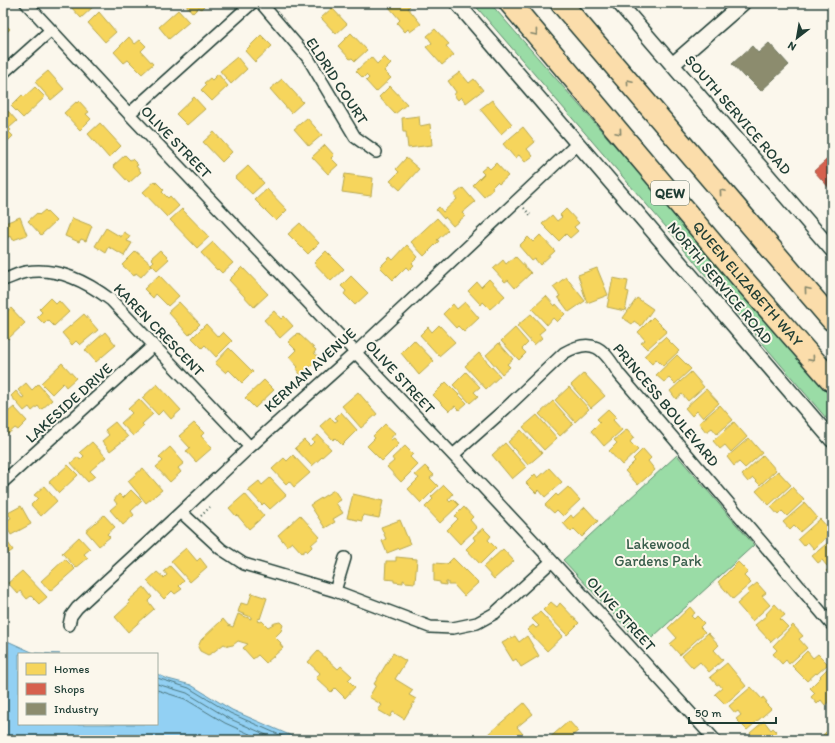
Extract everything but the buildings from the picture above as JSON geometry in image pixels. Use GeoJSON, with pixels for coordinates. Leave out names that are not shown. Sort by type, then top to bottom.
{"type":"FeatureCollection","features":[{"type":"Feature","properties":{"kind":"highway","name":"QUEEN ELIZABETH WAY"},"geometry":{"type":"LineString","coordinates":[[510,3],[739,275],[832,381]]}},
{"type":"Feature","properties":{"kind":"highway","name":"QEW"},"geometry":{"type":"LineString","coordinates":[[561,3],[832,320]]}},
{"type":"Feature","properties":{"kind":"street","name":"OLIVE STREET"},"geometry":{"type":"LineString","coordinates":[[26,3],[552,561],[715,740]]}},
{"type":"Feature","properties":{"kind":"street"},"geometry":{"type":"LineString","coordinates":[[129,114],[252,3]]}},
{"type":"Feature","properties":{"kind":"street","name":"ELDRID COURT"},"geometry":{"type":"LineString","coordinates":[[261,3],[308,58],[355,137],[376,152]]}},
{"type":"Feature","properties":{"kind":"street","name":"NORTH SERVICE ROAD"},"geometry":{"type":"LineString","coordinates":[[457,3],[832,440]]}},
{"type":"Feature","properties":{"kind":"street","name":"SOUTH SERVICE ROAD"},"geometry":{"type":"LineString","coordinates":[[619,3],[832,250]]}},
{"type":"Feature","properties":{"kind":"street"},"geometry":{"type":"LineString","coordinates":[[672,65],[743,3]]}},
{"type":"Feature","properties":{"kind":"street"},"geometry":{"type":"LineString","coordinates":[[3,73],[51,30]]}},
{"type":"Feature","properties":{"kind":"street","name":"KERMAN AVENUE"},"geometry":{"type":"LineString","coordinates":[[70,625],[71,616],[76,608],[250,447],[356,352],[578,143]]}},
{"type":"Feature","properties":{"kind":"street","name":"KAREN CRESCENT"},"geometry":{"type":"LineString","coordinates":[[3,280],[26,272],[47,272],[70,276],[94,287],[111,300],[250,447]]}},
{"type":"Feature","properties":{"kind":"street","name":"LAKESIDE DRIVE"},"geometry":{"type":"LineString","coordinates":[[3,482],[154,345]]}},
{"type":"Feature","properties":{"kind":"street","name":"PRINCESS BOULEVARD"},"geometry":{"type":"LineString","coordinates":[[453,456],[564,353],[575,347],[595,347],[610,359],[619,374],[832,625]]}},
{"type":"Feature","properties":{"kind":"street"},"geometry":{"type":"LineString","coordinates":[[181,512],[221,549],[244,564],[335,591],[430,627],[453,628],[477,623],[495,613],[552,561]]}},
{"type":"Feature","properties":{"kind":"street"},"geometry":{"type":"LineString","coordinates":[[335,591],[345,558]]}},
{"type":"Feature","properties":{"kind":"green space"},"geometry":{"type":"Polygon","coordinates":[[[473,3],[490,3],[703,247],[832,398],[832,425],[719,292],[672,234],[473,3]]]}},
{"type":"Feature","properties":{"kind":"green space","name":"Lakewood Gardens Park"},"geometry":{"type":"Polygon","coordinates":[[[677,455],[754,545],[643,646],[563,560],[677,455]]]}},
{"type":"Feature","properties":{"kind":"water"},"geometry":{"type":"Polygon","coordinates":[[[3,639],[34,653],[18,653],[18,725],[158,725],[158,674],[168,679],[191,685],[232,710],[301,740],[3,740],[3,639]]]}}]}
